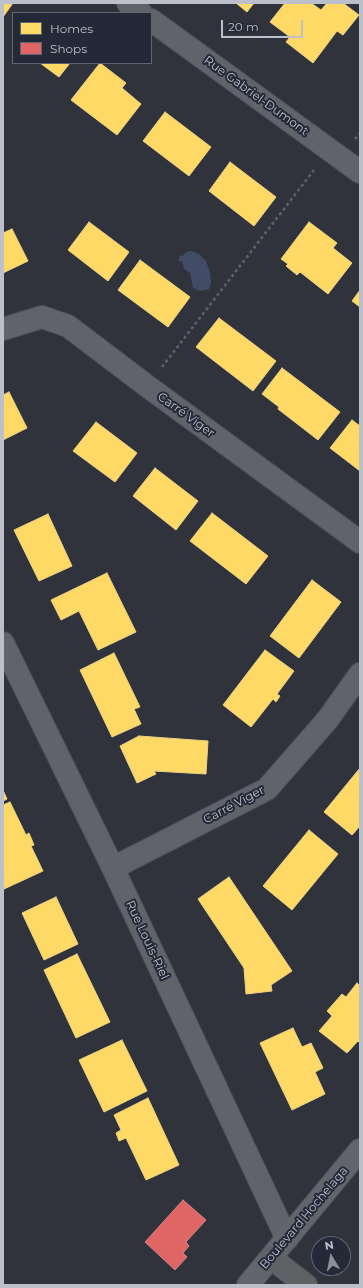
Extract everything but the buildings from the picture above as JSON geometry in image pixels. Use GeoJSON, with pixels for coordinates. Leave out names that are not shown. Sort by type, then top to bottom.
{"type":"FeatureCollection","features":[{"type":"Feature","properties":{"kind":"highway"},"geometry":{"type":"LineString","coordinates":[[271,1258],[306,1285]]}},
{"type":"Feature","properties":{"kind":"main road","name":"Boulevard Hochelaga"},"geometry":{"type":"LineString","coordinates":[[248,1285],[360,1150]]}},
{"type":"Feature","properties":{"kind":"street"},"geometry":{"type":"LineString","coordinates":[[128,3],[140,12]]}},
{"type":"Feature","properties":{"kind":"street","name":"Rue Gabriel-Dumont"},"geometry":{"type":"LineString","coordinates":[[152,21],[360,172]]}},
{"type":"Feature","properties":{"kind":"street","name":"Carré Viger"},"geometry":{"type":"LineString","coordinates":[[3,329],[42,317],[68,326],[147,386],[360,542]]}},
{"type":"Feature","properties":{"kind":"street","name":"Rue Louis-Riel"},"geometry":{"type":"LineString","coordinates":[[3,643],[113,868],[287,1239]]}},
{"type":"Feature","properties":{"kind":"street","name":"Carré Viger"},"geometry":{"type":"LineString","coordinates":[[113,868],[267,789],[328,719],[360,674]]}},
{"type":"Feature","properties":{"kind":"path"},"geometry":{"type":"LineString","coordinates":[[147,386],[329,150]]}},
{"type":"Feature","properties":{"kind":"water"},"geometry":{"type":"Polygon","coordinates":[[[191,251],[199,254],[206,261],[210,272],[211,283],[209,289],[201,291],[193,288],[190,273],[184,269],[182,261],[178,261],[180,255],[183,256],[186,252],[191,251]]]}}]}
